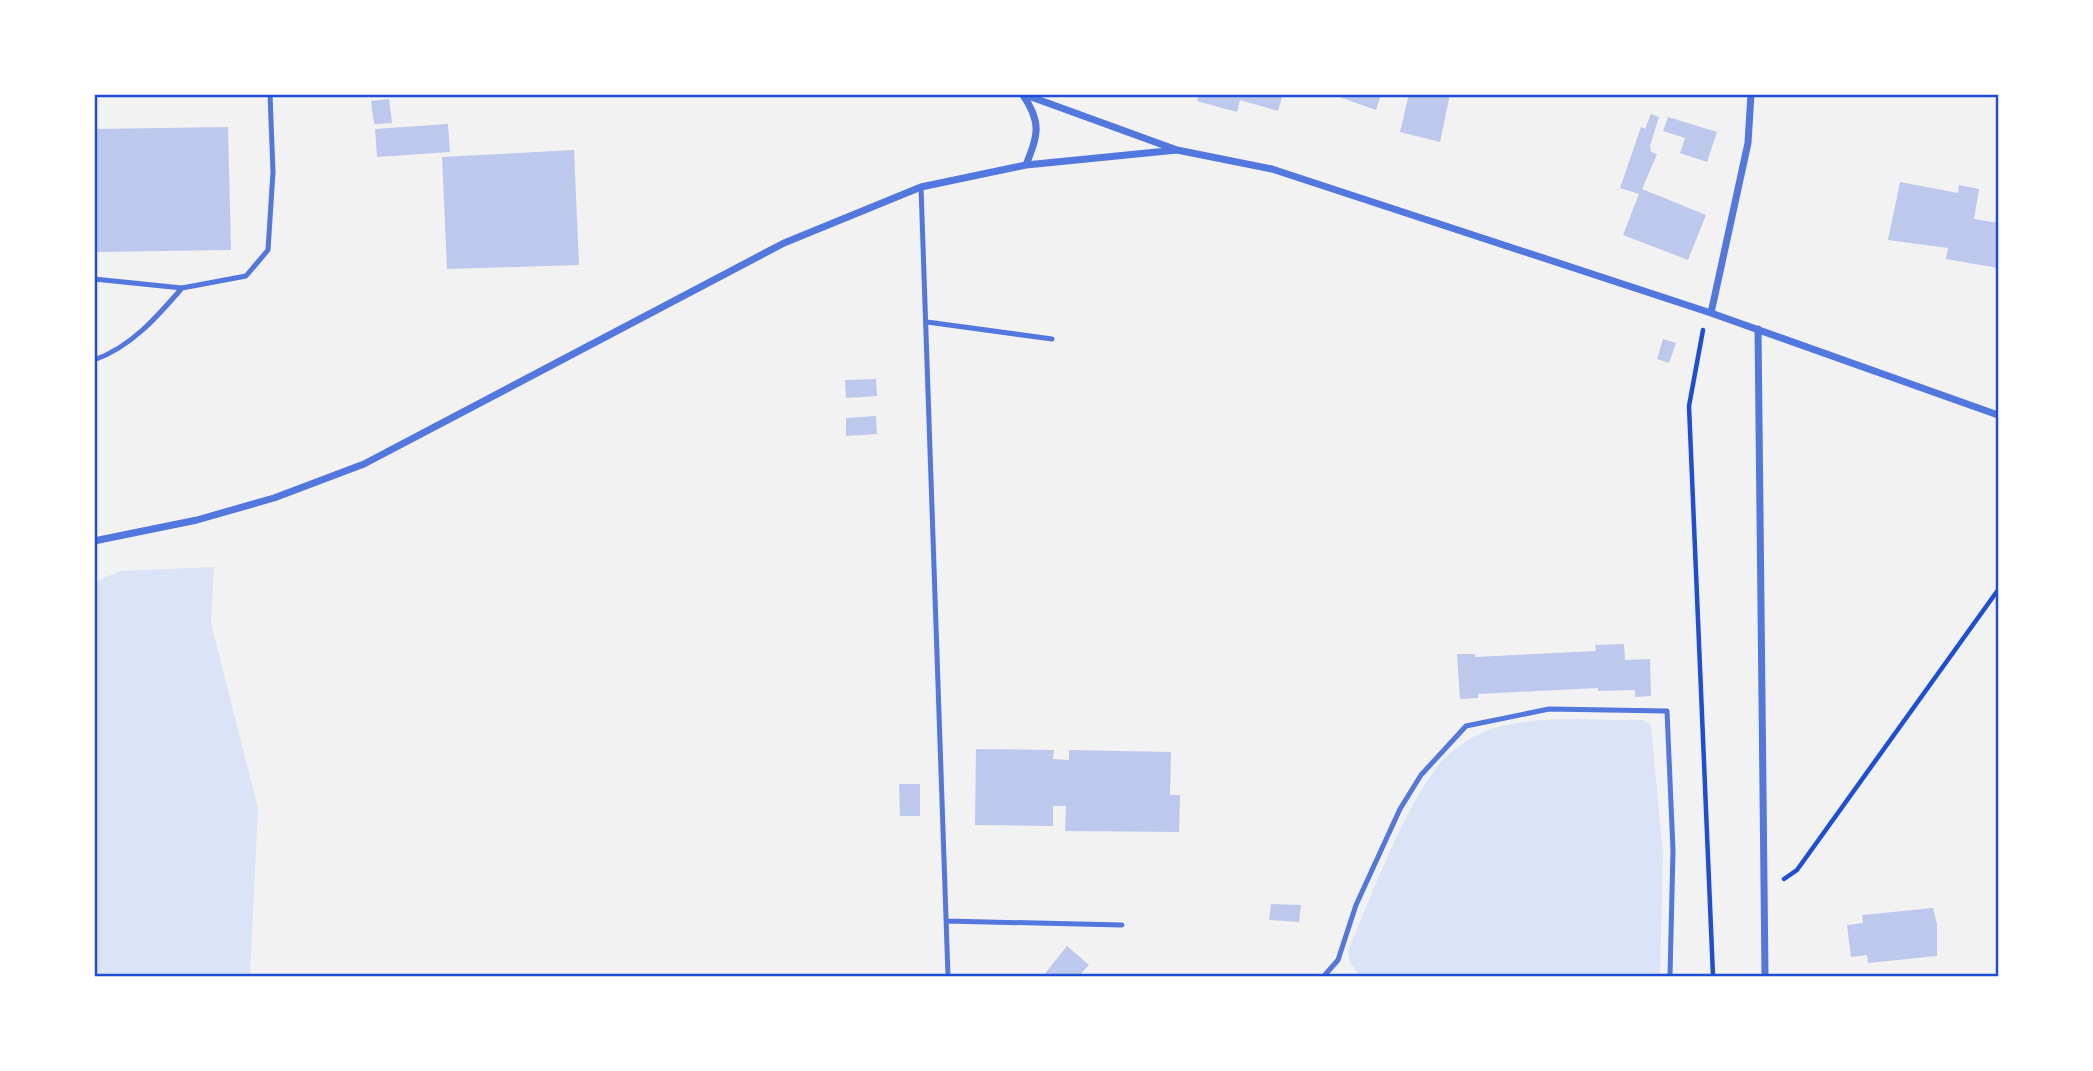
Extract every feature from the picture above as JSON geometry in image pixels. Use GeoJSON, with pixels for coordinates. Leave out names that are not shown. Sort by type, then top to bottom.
{"type":"FeatureCollection","features":[{"type":"Feature","properties":{"kind":"street"},"geometry":{"type":"LineString","coordinates":[[1023,94],[1177,150],[1272,169],[1709,312],[1998,415]]}},
{"type":"Feature","properties":{"kind":"street"},"geometry":{"type":"LineString","coordinates":[[1023,94],[1037,115],[1036,140],[1026,165]]}},
{"type":"Feature","properties":{"kind":"street"},"geometry":{"type":"LineString","coordinates":[[1709,312],[1748,143],[1751,94]]}},
{"type":"Feature","properties":{"kind":"street"},"geometry":{"type":"LineString","coordinates":[[94,541],[197,520],[261,502],[364,464],[784,243],[921,187],[1026,165],[1177,150]]}},
{"type":"Feature","properties":{"kind":"street"},"geometry":{"type":"LineString","coordinates":[[1758,330],[1765,976]]}},
{"type":"Feature","properties":{"kind":"lane"},"geometry":{"type":"LineString","coordinates":[[94,279],[182,288],[246,276],[268,250],[273,172],[270,94]]}},
{"type":"Feature","properties":{"kind":"lane"},"geometry":{"type":"LineString","coordinates":[[921,187],[948,976]]}},
{"type":"Feature","properties":{"kind":"lane"},"geometry":{"type":"LineString","coordinates":[[94,360],[114,353],[157,317],[182,288]]}},
{"type":"Feature","properties":{"kind":"lane"},"geometry":{"type":"LineString","coordinates":[[927,323],[1052,339]]}},
{"type":"Feature","properties":{"kind":"lane"},"geometry":{"type":"LineString","coordinates":[[1324,976],[1338,960],[1356,905],[1379,852],[1421,775],[1466,726],[1549,709],[1667,711],[1673,850],[1670,976]]}},
{"type":"Feature","properties":{"kind":"lane"},"geometry":{"type":"LineString","coordinates":[[946,921],[1122,925]]}},
{"type":"Feature","properties":{"kind":"path"},"geometry":{"type":"LineString","coordinates":[[1709,312],[1689,406],[1713,976]]}},
{"type":"Feature","properties":{"kind":"path"},"geometry":{"type":"LineString","coordinates":[[1763,894],[1797,870],[1998,590]]}},
{"type":"Feature","properties":{"kind":"shaded area"},"geometry":{"type":"Polygon","coordinates":[[[214,567],[211,623],[258,808],[250,976],[95,976],[95,582],[120,571],[214,567]]]}},
{"type":"Feature","properties":{"kind":"shaded area"},"geometry":{"type":"Polygon","coordinates":[[[1551,720],[1642,720],[1651,725],[1663,855],[1660,976],[1360,975],[1350,963],[1348,951],[1405,820],[1419,794],[1447,756],[1478,735],[1515,723],[1551,720]]]}},
{"type":"Feature","properties":{"kind":"building"},"geometry":{"type":"Polygon","coordinates":[[[1199,94],[1283,94],[1278,111],[1240,100],[1237,112],[1197,101],[1199,94]]]}},
{"type":"Feature","properties":{"kind":"building"},"geometry":{"type":"Polygon","coordinates":[[[1331,94],[1381,94],[1376,110],[1331,94]]]}},
{"type":"Feature","properties":{"kind":"building"},"geometry":{"type":"Polygon","coordinates":[[[1409,94],[1450,94],[1440,142],[1400,132],[1409,94]]]}},
{"type":"Feature","properties":{"kind":"building"},"geometry":{"type":"Polygon","coordinates":[[[389,99],[392,123],[374,124],[371,101],[389,99]]]}},
{"type":"Feature","properties":{"kind":"building"},"geometry":{"type":"Polygon","coordinates":[[[1651,114],[1659,117],[1650,146],[1651,152],[1657,154],[1642,189],[1706,215],[1688,260],[1623,235],[1639,194],[1620,188],[1641,127],[1645,129],[1651,114]]]}},
{"type":"Feature","properties":{"kind":"building"},"geometry":{"type":"Polygon","coordinates":[[[1668,117],[1717,132],[1707,162],[1680,153],[1685,138],[1663,131],[1668,117]]]}},
{"type":"Feature","properties":{"kind":"building"},"geometry":{"type":"Polygon","coordinates":[[[448,124],[450,152],[377,157],[375,129],[448,124]]]}},
{"type":"Feature","properties":{"kind":"building"},"geometry":{"type":"Polygon","coordinates":[[[228,127],[231,250],[94,252],[94,129],[228,127]]]}},
{"type":"Feature","properties":{"kind":"building"},"geometry":{"type":"Polygon","coordinates":[[[574,150],[579,265],[447,269],[442,157],[574,150]]]}},
{"type":"Feature","properties":{"kind":"building"},"geometry":{"type":"Polygon","coordinates":[[[1900,182],[1958,193],[1959,185],[1979,189],[1974,219],[1998,223],[1998,268],[1946,259],[1948,248],[1888,240],[1900,182]]]}},
{"type":"Feature","properties":{"kind":"building"},"geometry":{"type":"Polygon","coordinates":[[[1663,339],[1676,343],[1669,363],[1657,359],[1663,339]]]}},
{"type":"Feature","properties":{"kind":"building"},"geometry":{"type":"Polygon","coordinates":[[[876,379],[877,396],[846,398],[845,380],[876,379]]]}},
{"type":"Feature","properties":{"kind":"building"},"geometry":{"type":"Polygon","coordinates":[[[876,416],[877,434],[846,436],[846,418],[876,416]]]}},
{"type":"Feature","properties":{"kind":"building"},"geometry":{"type":"Polygon","coordinates":[[[1624,644],[1625,660],[1650,659],[1651,696],[1635,697],[1635,690],[1598,691],[1598,688],[1478,694],[1478,698],[1460,699],[1457,654],[1475,654],[1475,657],[1596,651],[1595,645],[1624,644]]]}},
{"type":"Feature","properties":{"kind":"building"},"geometry":{"type":"Polygon","coordinates":[[[976,749],[1054,750],[1053,759],[1069,760],[1069,750],[1171,752],[1170,795],[1180,795],[1179,832],[1065,831],[1066,806],[1053,806],[1053,826],[975,825],[976,749]]]}},
{"type":"Feature","properties":{"kind":"building"},"geometry":{"type":"Polygon","coordinates":[[[899,784],[920,784],[920,816],[900,816],[899,784]]]}},
{"type":"Feature","properties":{"kind":"building"},"geometry":{"type":"Polygon","coordinates":[[[1271,904],[1301,905],[1299,922],[1269,920],[1271,904]]]}},
{"type":"Feature","properties":{"kind":"building"},"geometry":{"type":"Polygon","coordinates":[[[1933,908],[1937,924],[1937,956],[1868,963],[1867,955],[1851,957],[1847,925],[1863,923],[1862,915],[1933,908]]]}},
{"type":"Feature","properties":{"kind":"building"},"geometry":{"type":"Polygon","coordinates":[[[1067,946],[1089,965],[1079,976],[1043,976],[1067,946]]]}}]}
